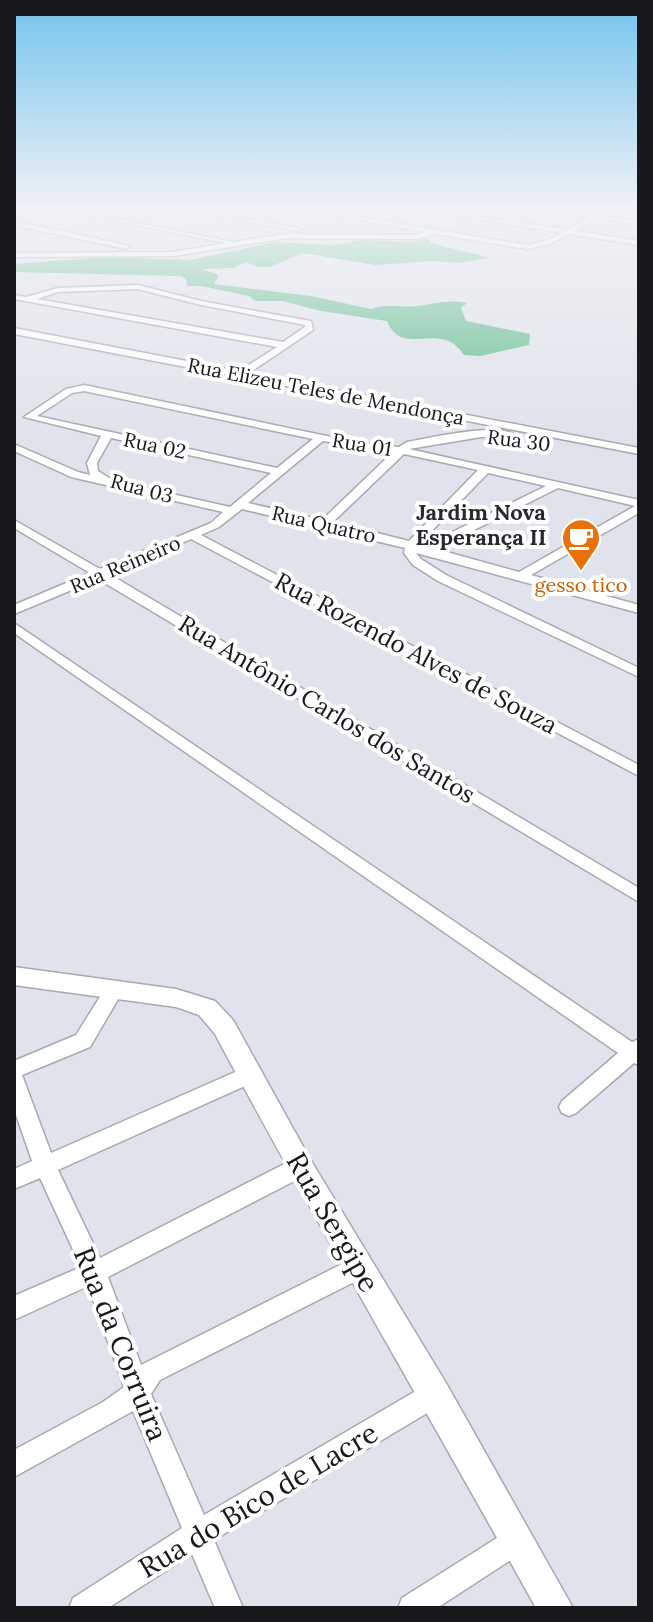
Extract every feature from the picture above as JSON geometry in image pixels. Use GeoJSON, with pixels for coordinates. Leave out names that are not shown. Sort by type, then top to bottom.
{"type":"FeatureCollection","features":[{"type":"Feature","properties":{"kind":"street"},"geometry":{"type":"LineString","coordinates":[[27,299],[58,290],[138,287],[201,303],[308,323],[310,328],[240,375]]}},
{"type":"Feature","properties":{"kind":"street"},"geometry":{"type":"LineString","coordinates":[[14,297],[283,345]]}},
{"type":"Feature","properties":{"kind":"street","name":"Rua Elizeu Teles de Mendonça"},"geometry":{"type":"LineString","coordinates":[[14,331],[639,451]]}},
{"type":"Feature","properties":{"kind":"street","name":"Rua 01"},"geometry":{"type":"LineString","coordinates":[[31,419],[29,416],[69,391],[84,388],[321,438],[401,450],[636,504]]}},
{"type":"Feature","properties":{"kind":"street","name":"Rua 02"},"geometry":{"type":"LineString","coordinates":[[31,419],[279,472]]}},
{"type":"Feature","properties":{"kind":"street","name":"Rua 30"},"geometry":{"type":"LineString","coordinates":[[401,450],[421,441],[494,433],[639,461]]}},
{"type":"Feature","properties":{"kind":"street","name":"Rua 03"},"geometry":{"type":"LineString","coordinates":[[107,435],[92,463],[93,472],[110,483],[236,508]]}},
{"type":"Feature","properties":{"kind":"street","name":"Rua Reineiro"},"geometry":{"type":"LineString","coordinates":[[14,610],[215,525],[321,438]]}},
{"type":"Feature","properties":{"kind":"street"},"geometry":{"type":"LineString","coordinates":[[14,447],[75,475],[110,483]]}},
{"type":"Feature","properties":{"kind":"street"},"geometry":{"type":"LineString","coordinates":[[325,524],[401,450]]}},
{"type":"Feature","properties":{"kind":"street"},"geometry":{"type":"LineString","coordinates":[[418,548],[486,468]]}},
{"type":"Feature","properties":{"kind":"street"},"geometry":{"type":"LineString","coordinates":[[558,484],[410,553],[417,562],[442,578],[639,673]]}},
{"type":"Feature","properties":{"kind":"street"},"geometry":{"type":"LineString","coordinates":[[520,576],[636,504],[639,486]]}},
{"type":"Feature","properties":{"kind":"street","name":"Rua Quatro"},"geometry":{"type":"LineString","coordinates":[[236,508],[325,524],[636,605]]}},
{"type":"Feature","properties":{"kind":"street","name":"Rua Antônio Carlos dos Santos"},"geometry":{"type":"LineString","coordinates":[[14,523],[639,896]]}},
{"type":"Feature","properties":{"kind":"street","name":"Rua Rozendo Alves de Souza"},"geometry":{"type":"LineString","coordinates":[[192,535],[639,771]]}},
{"type":"Feature","properties":{"kind":"street"},"geometry":{"type":"LineString","coordinates":[[14,627],[637,1052],[569,1107]]}},
{"type":"Feature","properties":{"kind":"street","name":"Rua Sergipe"},"geometry":{"type":"LineString","coordinates":[[14,976],[176,998],[207,1008],[224,1027],[300,1167],[435,1394],[555,1608]]}},
{"type":"Feature","properties":{"kind":"street"},"geometry":{"type":"LineString","coordinates":[[14,1070],[83,1041],[115,989]]}},
{"type":"Feature","properties":{"kind":"street"},"geometry":{"type":"LineString","coordinates":[[14,1179],[249,1075]]}},
{"type":"Feature","properties":{"kind":"street","name":"Rua da Corruira"},"geometry":{"type":"LineString","coordinates":[[14,1080],[45,1166],[95,1272],[138,1392],[229,1608]]}},
{"type":"Feature","properties":{"kind":"street"},"geometry":{"type":"LineString","coordinates":[[14,1308],[95,1272],[300,1167]]}},
{"type":"Feature","properties":{"kind":"street"},"geometry":{"type":"LineString","coordinates":[[14,1464],[112,1411],[138,1392],[151,1371],[360,1267]]}},
{"type":"Feature","properties":{"kind":"street","name":"Rua do Bico de Lacre"},"geometry":{"type":"LineString","coordinates":[[83,1608],[198,1534],[435,1394]]}},
{"type":"Feature","properties":{"kind":"street"},"geometry":{"type":"LineString","coordinates":[[412,1608],[516,1540]]}},
{"type":"Feature","properties":{"kind":"green space"},"geometry":{"type":"Polygon","coordinates":[[[214,284],[311,296],[371,309],[467,303],[461,308],[466,321],[530,334],[529,345],[480,356],[464,355],[444,340],[402,338],[387,321],[321,311],[282,301],[255,301],[249,296],[187,286],[214,284]]]}},
{"type":"Feature","properties":{"kind":"place","name":"gesso tico"},"geometry":{"type":"Point","coordinates":[581,572]}},
{"type":"Feature","properties":{"kind":"district","name":"Jardim Nova Esperança II"},"geometry":{"type":"Point","coordinates":[481,524]}}]}
